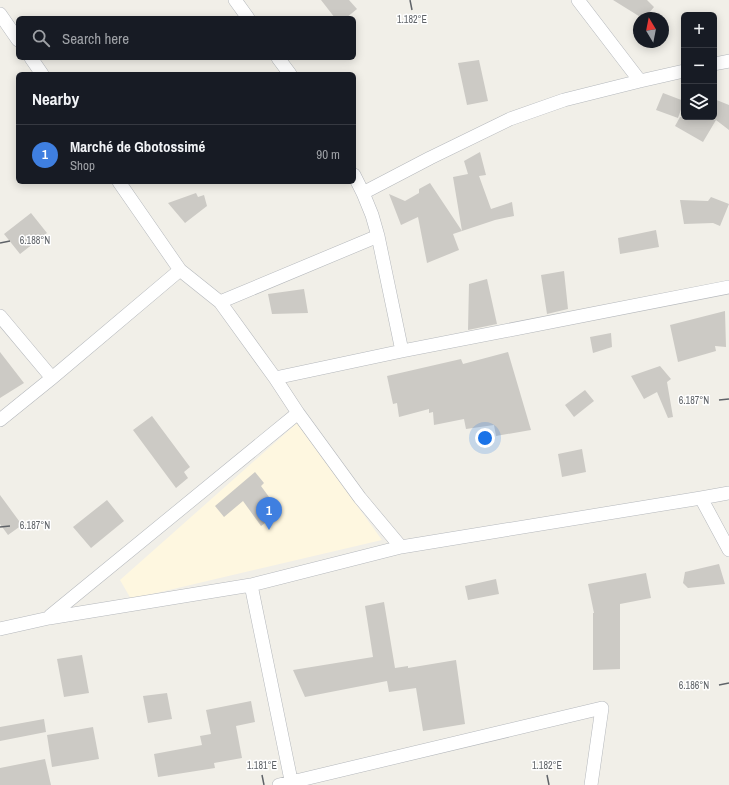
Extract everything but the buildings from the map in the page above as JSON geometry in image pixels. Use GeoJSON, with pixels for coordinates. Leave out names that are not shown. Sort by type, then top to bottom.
{"type":"FeatureCollection","features":[{"type":"Feature","properties":{"kind":"street"},"geometry":{"type":"LineString","coordinates":[[235,0],[247,16]]}},
{"type":"Feature","properties":{"kind":"street"},"geometry":{"type":"LineString","coordinates":[[578,0],[640,81]]}},
{"type":"Feature","properties":{"kind":"street"},"geometry":{"type":"LineString","coordinates":[[0,14],[16,37]]}},
{"type":"Feature","properties":{"kind":"street"},"geometry":{"type":"LineString","coordinates":[[32,60],[41,72]]}},
{"type":"Feature","properties":{"kind":"street"},"geometry":{"type":"LineString","coordinates":[[280,60],[288,72]]}},
{"type":"Feature","properties":{"kind":"street"},"geometry":{"type":"LineString","coordinates":[[717,63],[729,61]]}},
{"type":"Feature","properties":{"kind":"street"},"geometry":{"type":"LineString","coordinates":[[363,193],[510,119],[564,100],[681,72]]}},
{"type":"Feature","properties":{"kind":"street"},"geometry":{"type":"LineString","coordinates":[[356,179],[372,215],[378,236],[402,351]]}},
{"type":"Feature","properties":{"kind":"street"},"geometry":{"type":"LineString","coordinates":[[120,184],[180,270],[220,302],[360,498],[401,547]]}},
{"type":"Feature","properties":{"kind":"street"},"geometry":{"type":"LineString","coordinates":[[220,302],[378,236]]}},
{"type":"Feature","properties":{"kind":"street"},"geometry":{"type":"LineString","coordinates":[[0,420],[180,270]]}},
{"type":"Feature","properties":{"kind":"street"},"geometry":{"type":"LineString","coordinates":[[275,378],[402,351],[729,287]]}},
{"type":"Feature","properties":{"kind":"street"},"geometry":{"type":"LineString","coordinates":[[0,316],[52,378]]}},
{"type":"Feature","properties":{"kind":"street"},"geometry":{"type":"LineString","coordinates":[[49,618],[298,413]]}},
{"type":"Feature","properties":{"kind":"street"},"geometry":{"type":"LineString","coordinates":[[0,629],[49,618],[251,585],[401,547],[729,493]]}},
{"type":"Feature","properties":{"kind":"street"},"geometry":{"type":"LineString","coordinates":[[701,498],[729,550]]}},
{"type":"Feature","properties":{"kind":"street"},"geometry":{"type":"LineString","coordinates":[[251,585],[287,784],[602,708],[590,785]]}},
{"type":"Feature","properties":{"kind":"shaded area"},"geometry":{"type":"Polygon","coordinates":[[[297,423],[382,540],[131,599],[120,580],[297,423]]]}},
{"type":"Feature","properties":{"kind":"place","name":"Marché de Gbotossimé"},"geometry":{"type":"Point","coordinates":[269,530]}}]}
